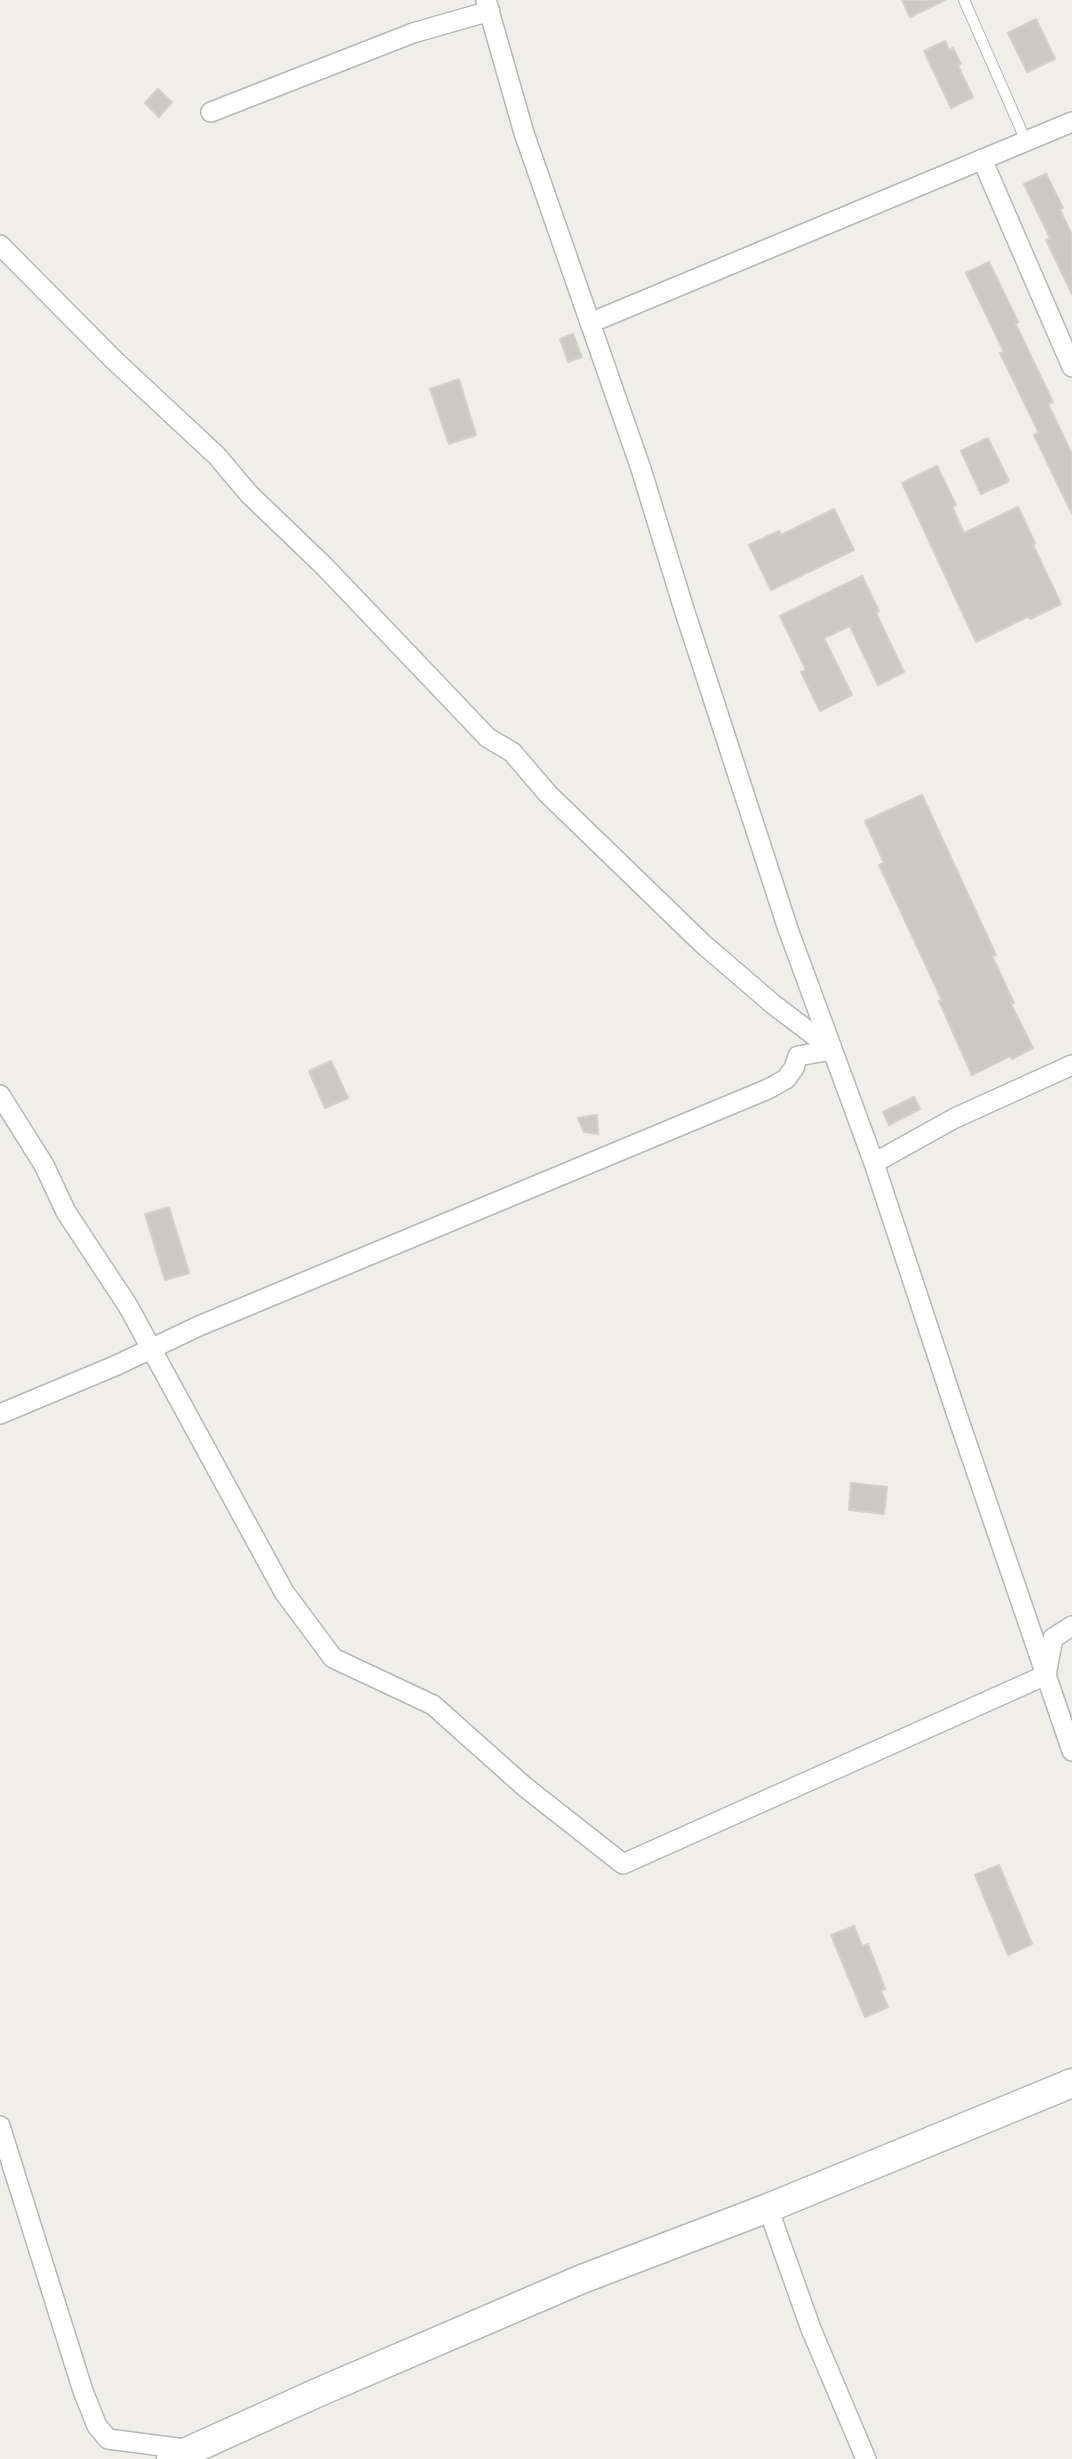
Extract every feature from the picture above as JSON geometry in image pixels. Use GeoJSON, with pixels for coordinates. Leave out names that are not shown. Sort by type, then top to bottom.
{"type":"FeatureCollection","features":[{"type":"Feature","properties":{"kind":"main road"},"geometry":{"type":"LineString","coordinates":[[182,2454],[582,2279],[768,2208],[1072,2083]]}},
{"type":"Feature","properties":{"kind":"street"},"geometry":{"type":"LineString","coordinates":[[211,112],[488,5],[524,132],[641,469],[788,929],[874,1163],[1072,1751]]}},
{"type":"Feature","properties":{"kind":"street"},"geometry":{"type":"LineString","coordinates":[[590,323],[1072,122]]}},
{"type":"Feature","properties":{"kind":"street"},"geometry":{"type":"LineString","coordinates":[[982,159],[1072,367]]}},
{"type":"Feature","properties":{"kind":"street"},"geometry":{"type":"LineString","coordinates":[[0,245],[114,360],[217,456],[249,494],[324,566],[488,738],[512,752],[548,794],[703,944],[832,1050]]}},
{"type":"Feature","properties":{"kind":"street"},"geometry":{"type":"LineString","coordinates":[[0,1414],[487,1204],[768,1089],[786,1079],[798,1056],[832,1050]]}},
{"type":"Feature","properties":{"kind":"street"},"geometry":{"type":"LineString","coordinates":[[874,1163],[955,1118],[1072,1065]]}},
{"type":"Feature","properties":{"kind":"street"},"geometry":{"type":"LineString","coordinates":[[0,1095],[44,1165],[66,1212],[128,1306],[284,1592],[333,1658],[433,1705],[524,1787],[623,1864],[1046,1675]]}},
{"type":"Feature","properties":{"kind":"street"},"geometry":{"type":"LineString","coordinates":[[1046,1675],[1053,1638],[1072,1626]]}},
{"type":"Feature","properties":{"kind":"street"},"geometry":{"type":"LineString","coordinates":[[0,2126],[83,2390],[97,2426],[108,2438],[182,2454]]}},
{"type":"Feature","properties":{"kind":"street"},"geometry":{"type":"LineString","coordinates":[[768,2208],[811,2329],[866,2459]]}},
{"type":"Feature","properties":{"kind":"lane"},"geometry":{"type":"LineString","coordinates":[[964,0],[1026,141]]}},
{"type":"Feature","properties":{"kind":"building"},"geometry":{"type":"Polygon","coordinates":[[[902,0],[945,0],[910,17],[902,0]]]}},
{"type":"Feature","properties":{"kind":"building"},"geometry":{"type":"Polygon","coordinates":[[[1036,19],[1055,59],[1027,72],[1008,33],[1036,19]]]}},
{"type":"Feature","properties":{"kind":"building"},"geometry":{"type":"Polygon","coordinates":[[[945,41],[949,50],[953,48],[961,64],[958,66],[973,97],[951,108],[924,51],[945,41]]]}},
{"type":"Feature","properties":{"kind":"building"},"geometry":{"type":"Polygon","coordinates":[[[158,89],[172,102],[159,117],[145,103],[158,89]]]}},
{"type":"Feature","properties":{"kind":"building"},"geometry":{"type":"Polygon","coordinates":[[[1046,174],[1063,208],[1060,210],[1072,235],[1072,294],[1046,240],[1050,238],[1024,184],[1046,174]]]}},
{"type":"Feature","properties":{"kind":"building"},"geometry":{"type":"Polygon","coordinates":[[[989,262],[1053,402],[1048,404],[1072,454],[1072,514],[1034,435],[1039,433],[1000,353],[1004,352],[966,273],[989,262]]]}},
{"type":"Feature","properties":{"kind":"building"},"geometry":{"type":"Polygon","coordinates":[[[573,334],[582,357],[568,362],[560,339],[573,334]]]}},
{"type":"Feature","properties":{"kind":"building"},"geometry":{"type":"Polygon","coordinates":[[[459,379],[476,435],[449,444],[430,389],[459,379]]]}},
{"type":"Feature","properties":{"kind":"building"},"geometry":{"type":"Polygon","coordinates":[[[988,438],[1009,481],[981,494],[961,451],[988,438]]]}},
{"type":"Feature","properties":{"kind":"building"},"geometry":{"type":"Polygon","coordinates":[[[937,466],[956,505],[952,507],[964,533],[1018,507],[1061,604],[1030,619],[1029,616],[976,642],[902,483],[937,466]]]}},
{"type":"Feature","properties":{"kind":"building"},"geometry":{"type":"Polygon","coordinates":[[[834,509],[854,550],[771,590],[749,545],[779,531],[781,535],[834,509]]]}},
{"type":"Feature","properties":{"kind":"building"},"geometry":{"type":"Polygon","coordinates":[[[862,576],[904,672],[878,685],[850,626],[824,638],[852,695],[820,711],[801,672],[806,670],[780,616],[862,576]]]}},
{"type":"Feature","properties":{"kind":"building"},"geometry":{"type":"Polygon","coordinates":[[[922,795],[996,955],[992,956],[1014,1003],[1011,1004],[1033,1048],[972,1075],[939,1001],[942,1000],[879,865],[884,863],[865,821],[922,795]]]}},
{"type":"Feature","properties":{"kind":"building"},"geometry":{"type":"Polygon","coordinates":[[[331,1061],[348,1098],[325,1108],[309,1071],[331,1061]]]}},
{"type":"Feature","properties":{"kind":"building"},"geometry":{"type":"Polygon","coordinates":[[[914,1097],[920,1109],[889,1125],[883,1112],[914,1097]]]}},
{"type":"Feature","properties":{"kind":"building"},"geometry":{"type":"Polygon","coordinates":[[[597,1115],[598,1134],[584,1132],[578,1118],[597,1115]]]}},
{"type":"Feature","properties":{"kind":"building"},"geometry":{"type":"Polygon","coordinates":[[[169,1207],[189,1273],[165,1280],[145,1214],[169,1207]]]}},
{"type":"Feature","properties":{"kind":"building"},"geometry":{"type":"Polygon","coordinates":[[[851,1483],[887,1487],[884,1514],[849,1510],[851,1483]]]}},
{"type":"Feature","properties":{"kind":"building"},"geometry":{"type":"Polygon","coordinates":[[[999,1865],[1032,1944],[1008,1955],[975,1875],[999,1865]]]}},
{"type":"Feature","properties":{"kind":"building"},"geometry":{"type":"Polygon","coordinates":[[[854,1926],[862,1946],[868,1944],[885,1989],[881,1991],[888,2007],[865,2017],[831,1935],[854,1926]]]}}]}
